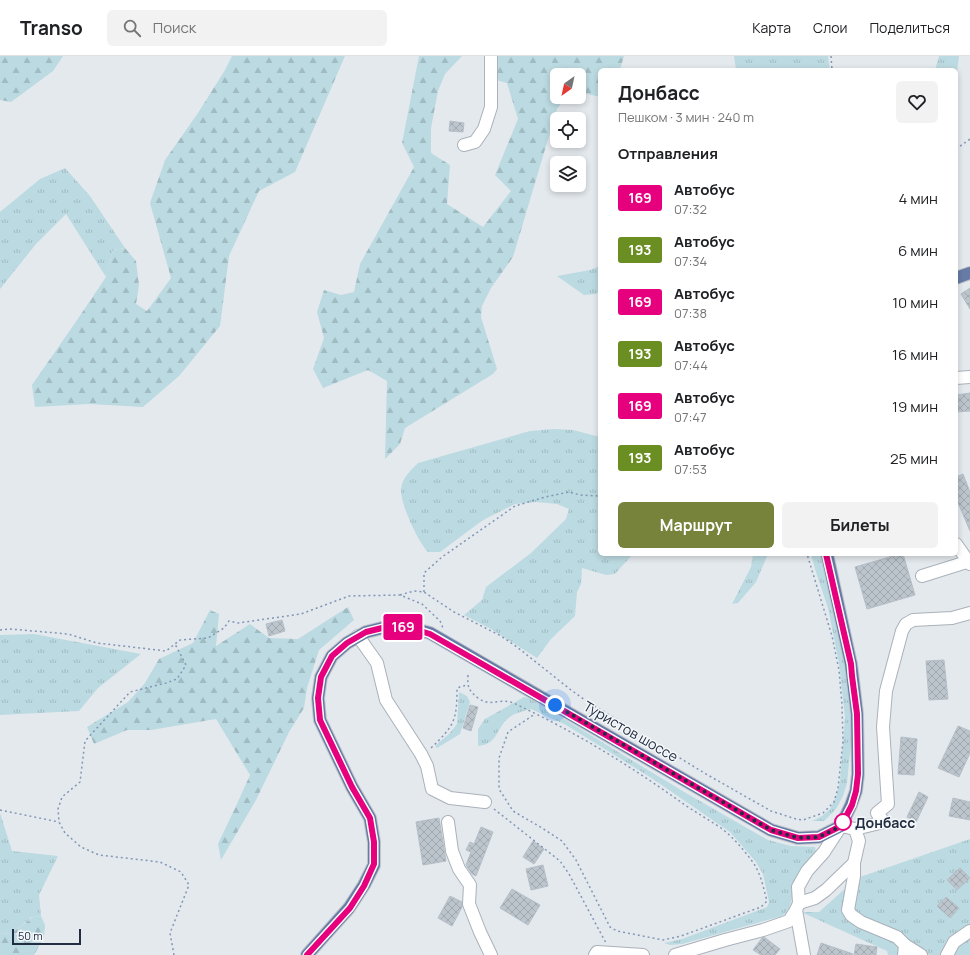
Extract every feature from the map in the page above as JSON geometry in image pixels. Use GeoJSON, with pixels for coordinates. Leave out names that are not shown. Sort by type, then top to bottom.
{"type":"FeatureCollection","features":[{"type":"Feature","properties":{"kind":"main road"},"geometry":{"type":"LineString","coordinates":[[958,277],[970,273]]}},
{"type":"Feature","properties":{"kind":"main road"},"geometry":{"type":"LineString","coordinates":[[826,556],[851,664],[857,714],[858,774],[856,791],[852,805],[841,826]]}},
{"type":"Feature","properties":{"kind":"main road","name":"Туристов шоссе"},"geometry":{"type":"LineString","coordinates":[[307,955],[350,908],[364,886],[374,864],[374,842],[370,818],[352,787],[320,720],[318,698],[321,677],[332,656],[347,643],[366,632],[386,627],[408,627],[430,634],[449,644],[771,830],[798,838],[810,838],[819,837],[841,826]]}},
{"type":"Feature","properties":{"kind":"street"},"geometry":{"type":"LineString","coordinates":[[464,145],[474,142],[484,129],[491,107],[491,56]]}},
{"type":"Feature","properties":{"kind":"street"},"geometry":{"type":"LineString","coordinates":[[958,378],[970,377]]}},
{"type":"Feature","properties":{"kind":"street"},"geometry":{"type":"LineString","coordinates":[[922,576],[970,563],[958,547]]}},
{"type":"Feature","properties":{"kind":"street"},"geometry":{"type":"LineString","coordinates":[[804,955],[798,906],[798,887],[806,871],[824,852],[841,826],[855,829],[884,822],[877,813],[888,804],[883,727],[886,691],[902,631],[906,624],[912,620],[952,618],[970,613]]}},
{"type":"Feature","properties":{"kind":"street"},"geometry":{"type":"LineString","coordinates":[[358,636],[377,663],[386,700],[395,716],[422,754],[427,766],[432,789],[450,798],[485,802]]}},
{"type":"Feature","properties":{"kind":"street"},"geometry":{"type":"LineString","coordinates":[[448,822],[452,851],[459,869],[470,885],[469,904],[491,955]]}},
{"type":"Feature","properties":{"kind":"street"},"geometry":{"type":"LineString","coordinates":[[855,829],[859,841],[854,863],[854,876],[848,910],[850,915],[861,922],[897,937],[904,950],[921,955]]}},
{"type":"Feature","properties":{"kind":"street"},"geometry":{"type":"LineString","coordinates":[[810,838],[820,843],[824,852]]}},
{"type":"Feature","properties":{"kind":"street"},"geometry":{"type":"LineString","coordinates":[[675,955],[763,930],[788,921],[798,906],[826,890],[854,863]]}},
{"type":"Feature","properties":{"kind":"street"},"geometry":{"type":"LineString","coordinates":[[946,955],[954,942],[970,931]]}},
{"type":"Feature","properties":{"kind":"street"},"geometry":{"type":"LineString","coordinates":[[595,955],[597,952],[644,955]]}},
{"type":"Feature","properties":{"kind":"path"},"geometry":{"type":"LineString","coordinates":[[831,56],[832,68]]}},
{"type":"Feature","properties":{"kind":"path"},"geometry":{"type":"LineString","coordinates":[[958,148],[970,140]]}},
{"type":"Feature","properties":{"kind":"path"},"geometry":{"type":"LineString","coordinates":[[424,592],[424,573],[442,557],[515,506],[569,492],[580,495],[598,496]]}},
{"type":"Feature","properties":{"kind":"path"},"geometry":{"type":"LineString","coordinates":[[0,630],[10,629],[68,634],[97,643],[166,651],[180,640],[208,638],[224,628],[229,621],[238,623],[301,614],[349,596],[400,595],[414,591],[424,592],[454,612],[501,636],[570,690],[712,777],[771,811],[803,820],[823,813],[834,802],[838,788],[844,726],[839,670],[832,636],[808,556]]}},
{"type":"Feature","properties":{"kind":"path"},"geometry":{"type":"LineString","coordinates":[[400,595],[422,604],[440,621],[449,644]]}},
{"type":"Feature","properties":{"kind":"path"},"geometry":{"type":"LineString","coordinates":[[174,955],[170,934],[189,886],[181,872],[160,862],[99,855],[81,847],[65,833],[59,822],[58,809],[62,797],[80,782],[85,741],[130,692],[177,679],[186,665],[175,644]]}},
{"type":"Feature","properties":{"kind":"path"},"geometry":{"type":"LineString","coordinates":[[468,675],[467,685],[472,693],[480,700],[492,704],[499,701],[511,702],[568,730],[625,764],[722,829],[735,841],[753,862],[762,880],[767,901],[762,906],[681,936],[663,940],[617,931],[610,927],[576,860],[562,841],[513,811],[499,789],[499,758],[508,732],[535,714]]}},
{"type":"Feature","properties":{"kind":"path"},"geometry":{"type":"LineString","coordinates":[[431,748],[447,732],[453,722],[457,708],[457,688],[467,685]]}},
{"type":"Feature","properties":{"kind":"path"},"geometry":{"type":"LineString","coordinates":[[485,802],[560,861],[569,874],[611,953]]}},
{"type":"Feature","properties":{"kind":"path"},"geometry":{"type":"LineString","coordinates":[[0,810],[59,822]]}},
{"type":"Feature","properties":{"kind":"green space"},"geometry":{"type":"Polygon","coordinates":[[[0,56],[63,56],[53,71],[11,102],[0,100],[0,56]]]}},
{"type":"Feature","properties":{"kind":"green space"},"geometry":{"type":"Polygon","coordinates":[[[232,56],[345,56],[295,172],[259,191],[229,256],[220,326],[179,376],[143,407],[89,404],[35,407],[32,385],[106,277],[113,250],[125,248],[136,261],[139,285],[136,304],[147,311],[171,278],[150,203],[165,160],[198,113],[232,56]]]}},
{"type":"Feature","properties":{"kind":"green space"},"geometry":{"type":"Polygon","coordinates":[[[419,56],[462,56],[445,74],[438,91],[431,128],[431,153],[450,165],[447,204],[483,227],[511,191],[495,175],[518,119],[507,83],[496,80],[495,56],[624,56],[621,68],[598,68],[598,97],[586,94],[586,68],[550,68],[550,104],[561,104],[556,112],[550,112],[550,133],[513,257],[491,288],[482,306],[481,317],[497,369],[493,374],[405,428],[400,444],[385,459],[387,381],[368,370],[323,388],[313,369],[324,338],[317,312],[324,290],[341,295],[354,292],[360,264],[414,167],[402,143],[419,56]]]}},
{"type":"Feature","properties":{"kind":"green space"},"geometry":{"type":"Polygon","coordinates":[[[734,56],[828,56],[830,68],[736,68],[734,56]]]}},
{"type":"Feature","properties":{"kind":"green space"},"geometry":{"type":"Polygon","coordinates":[[[939,56],[959,56],[958,68],[936,68],[939,56]]]}},
{"type":"Feature","properties":{"kind":"green space"},"geometry":{"type":"Polygon","coordinates":[[[65,168],[90,196],[125,248],[113,250],[106,277],[66,214],[36,244],[0,289],[0,212],[40,179],[65,168]]]}},
{"type":"Feature","properties":{"kind":"green space"},"geometry":{"type":"Polygon","coordinates":[[[598,267],[598,292],[596,294],[584,295],[557,276],[590,270],[598,267]]]}},
{"type":"Feature","properties":{"kind":"green space"},"geometry":{"type":"Polygon","coordinates":[[[554,429],[573,430],[598,436],[598,556],[631,556],[615,574],[606,575],[582,568],[581,584],[577,592],[575,616],[551,639],[537,658],[491,629],[464,615],[482,600],[486,587],[531,553],[566,519],[569,509],[557,504],[536,502],[515,504],[483,520],[440,552],[428,552],[419,540],[410,522],[401,495],[401,489],[405,478],[418,463],[530,431],[554,429]]]}},
{"type":"Feature","properties":{"kind":"green space"},"geometry":{"type":"Polygon","coordinates":[[[753,556],[767,556],[756,582],[738,603],[732,604],[751,567],[753,556]]]}},
{"type":"Feature","properties":{"kind":"green space"},"geometry":{"type":"Polygon","coordinates":[[[812,556],[821,556],[839,630],[851,691],[852,733],[847,783],[843,796],[836,809],[824,821],[812,821],[822,816],[830,809],[836,797],[840,781],[845,717],[839,663],[828,608],[812,556]]]}},
{"type":"Feature","properties":{"kind":"green space"},"geometry":{"type":"Polygon","coordinates":[[[348,607],[354,620],[319,650],[307,688],[304,708],[289,732],[256,800],[221,860],[218,844],[250,775],[216,719],[151,730],[127,730],[94,744],[87,727],[128,702],[145,683],[159,659],[193,643],[210,610],[219,614],[216,646],[250,624],[269,638],[298,639],[348,607]]]}},
{"type":"Feature","properties":{"kind":"green space"},"geometry":{"type":"Polygon","coordinates":[[[34,634],[141,654],[98,688],[79,711],[0,715],[0,635],[34,634]]]}},
{"type":"Feature","properties":{"kind":"green space"},"geometry":{"type":"Polygon","coordinates":[[[459,692],[467,696],[470,702],[460,734],[437,748],[435,746],[450,733],[457,724],[459,692]]]}},
{"type":"Feature","properties":{"kind":"green space"},"geometry":{"type":"Polygon","coordinates":[[[524,697],[531,699],[686,793],[768,840],[791,846],[815,847],[816,853],[803,866],[797,875],[791,903],[786,912],[782,916],[682,944],[670,945],[664,943],[682,939],[767,907],[769,902],[763,874],[756,862],[730,832],[653,779],[566,725],[531,709],[517,713],[510,717],[505,721],[490,742],[485,745],[478,746],[478,729],[485,719],[524,697]]]}},
{"type":"Feature","properties":{"kind":"green space"},"geometry":{"type":"Polygon","coordinates":[[[0,813],[12,851],[58,856],[39,895],[41,916],[32,917],[12,933],[0,934],[0,813]]]}},
{"type":"Feature","properties":{"kind":"green space"},"geometry":{"type":"Polygon","coordinates":[[[970,839],[970,955],[888,955],[887,951],[801,912],[819,912],[857,878],[970,839]]]}},
{"type":"Feature","properties":{"kind":"green space"},"geometry":{"type":"Polygon","coordinates":[[[41,916],[45,925],[44,937],[34,955],[0,955],[0,934],[12,933],[33,917],[41,916]]]}},
{"type":"Feature","properties":{"kind":"building"},"geometry":{"type":"Polygon","coordinates":[[[450,121],[464,123],[463,132],[449,131],[450,121]]]}},
{"type":"Feature","properties":{"kind":"building"},"geometry":{"type":"Polygon","coordinates":[[[970,288],[970,309],[961,294],[970,288]]]}},
{"type":"Feature","properties":{"kind":"building"},"geometry":{"type":"Polygon","coordinates":[[[970,393],[970,411],[958,412],[958,395],[970,393]]]}},
{"type":"Feature","properties":{"kind":"building"},"geometry":{"type":"Polygon","coordinates":[[[963,474],[970,492],[970,531],[958,503],[958,476],[963,474]]]}},
{"type":"Feature","properties":{"kind":"building"},"geometry":{"type":"Polygon","coordinates":[[[893,556],[904,556],[915,595],[867,609],[855,567],[893,556]]]}},
{"type":"Feature","properties":{"kind":"building"},"geometry":{"type":"Polygon","coordinates":[[[282,620],[285,631],[269,636],[266,624],[282,620]]]}},
{"type":"Feature","properties":{"kind":"building"},"geometry":{"type":"Polygon","coordinates":[[[944,660],[948,699],[929,700],[926,661],[944,660]]]}},
{"type":"Feature","properties":{"kind":"building"},"geometry":{"type":"Polygon","coordinates":[[[470,705],[478,707],[471,731],[463,728],[470,705]]]}},
{"type":"Feature","properties":{"kind":"building"},"geometry":{"type":"Polygon","coordinates":[[[958,726],[970,731],[970,753],[959,777],[938,768],[958,726]]]}},
{"type":"Feature","properties":{"kind":"building"},"geometry":{"type":"Polygon","coordinates":[[[901,737],[917,739],[914,775],[898,774],[901,737]]]}},
{"type":"Feature","properties":{"kind":"building"},"geometry":{"type":"Polygon","coordinates":[[[919,792],[928,797],[916,822],[907,817],[919,792]]]}},
{"type":"Feature","properties":{"kind":"building"},"geometry":{"type":"Polygon","coordinates":[[[953,798],[970,802],[970,820],[949,816],[953,798]]]}},
{"type":"Feature","properties":{"kind":"building"},"geometry":{"type":"Polygon","coordinates":[[[439,818],[446,861],[423,865],[416,822],[439,818]]]}},
{"type":"Feature","properties":{"kind":"building"},"geometry":{"type":"Polygon","coordinates":[[[481,827],[493,832],[476,876],[472,874],[466,865],[471,852],[466,850],[470,842],[474,844],[481,827]]]}},
{"type":"Feature","properties":{"kind":"building"},"geometry":{"type":"Polygon","coordinates":[[[533,841],[544,849],[534,864],[523,857],[533,841]]]}},
{"type":"Feature","properties":{"kind":"building"},"geometry":{"type":"Polygon","coordinates":[[[543,865],[548,886],[531,890],[526,869],[543,865]]]}},
{"type":"Feature","properties":{"kind":"building"},"geometry":{"type":"Polygon","coordinates":[[[960,868],[970,878],[957,890],[947,880],[960,868]]]}},
{"type":"Feature","properties":{"kind":"building"},"geometry":{"type":"Polygon","coordinates":[[[512,889],[540,905],[528,925],[500,908],[512,889]]]}},
{"type":"Feature","properties":{"kind":"building"},"geometry":{"type":"Polygon","coordinates":[[[450,896],[462,902],[462,907],[452,926],[438,918],[450,896]]]}},
{"type":"Feature","properties":{"kind":"building"},"geometry":{"type":"Polygon","coordinates":[[[946,897],[959,908],[950,918],[937,906],[946,897]]]}},
{"type":"Feature","properties":{"kind":"building"},"geometry":{"type":"Polygon","coordinates":[[[764,937],[780,949],[775,955],[761,955],[753,950],[764,937]]]}},
{"type":"Feature","properties":{"kind":"building"},"geometry":{"type":"Polygon","coordinates":[[[821,943],[853,954],[817,955],[821,943]]]}},
{"type":"Feature","properties":{"kind":"building"},"geometry":{"type":"Polygon","coordinates":[[[856,944],[877,947],[876,955],[854,955],[856,944]]]}},
{"type":"Feature","properties":{"kind":"bus line","name":"169"},"geometry":{"type":"LineString","coordinates":[[307,955],[350,908],[364,886],[374,864],[374,842],[370,818],[352,787],[320,720],[318,698],[321,677],[332,656],[347,643],[366,632],[386,627],[408,627],[430,634],[771,830],[798,838],[819,837],[841,826],[852,805],[856,791],[858,774],[857,714],[851,664],[826,556]]}},
{"type":"Feature","properties":{"kind":"place","name":"Донбасс"},"geometry":{"type":"Point","coordinates":[843,822]}},
{"type":"Feature","properties":{"kind":"route"},"geometry":{"type":"LineString","coordinates":[[555,705],[771,830],[798,838],[810,838],[819,837],[841,826],[843,822]]}}]}
